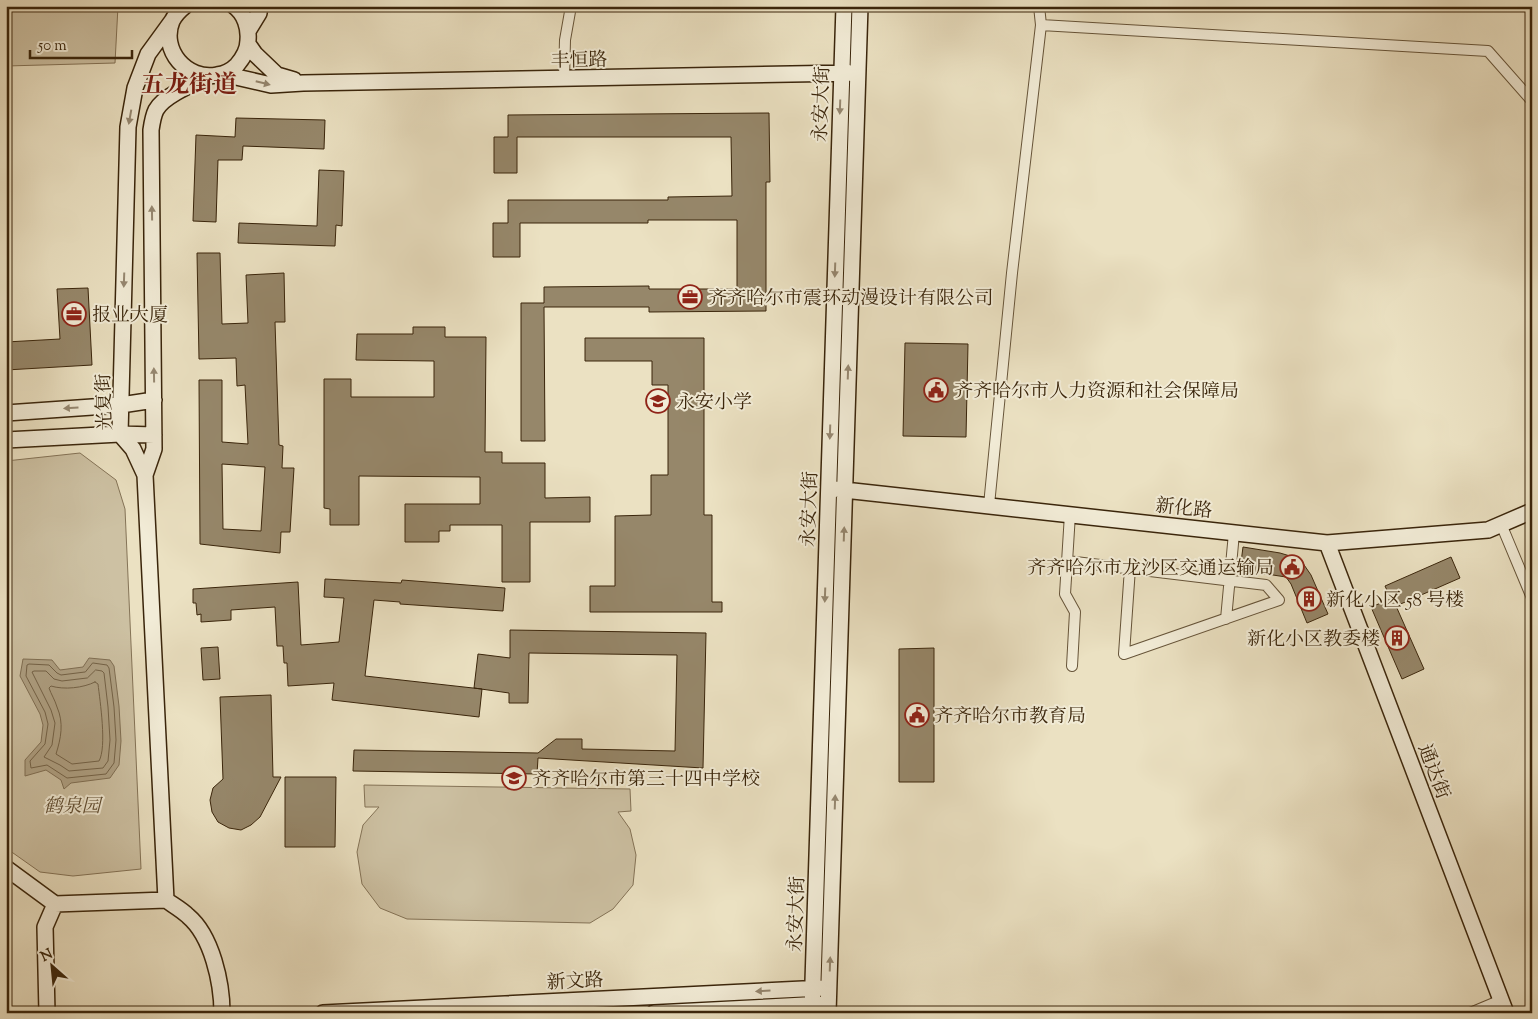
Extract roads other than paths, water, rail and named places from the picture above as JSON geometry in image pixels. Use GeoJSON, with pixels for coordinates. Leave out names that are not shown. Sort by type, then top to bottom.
{"type":"FeatureCollection","features":[{"type":"Feature","properties":{"kind":"main road","name":"光复街"},"geometry":{"type":"LineString","coordinates":[[144,475],[133,449],[120,434],[128,127],[135,88],[148,54],[179,11],[185,6]]}},
{"type":"Feature","properties":{"kind":"main road"},"geometry":{"type":"LineString","coordinates":[[234,6],[244,19],[248,38],[259,59],[277,75],[302,83]]}},
{"type":"Feature","properties":{"kind":"main road"},"geometry":{"type":"LineString","coordinates":[[166,900],[144,475],[154,449],[151,130],[157,108],[167,98],[191,85],[235,67],[243,57],[260,6]]}},
{"type":"Feature","properties":{"kind":"main road","name":"永安大街"},"geometry":{"type":"LineString","coordinates":[[812,1009],[844,6]]}},
{"type":"Feature","properties":{"kind":"main road","name":"永安大街"},"geometry":{"type":"LineString","coordinates":[[829,1008],[860,6]]}},
{"type":"Feature","properties":{"kind":"main road","name":"丰恒路"},"geometry":{"type":"LineString","coordinates":[[172,21],[171,47],[176,59],[186,69],[198,75],[217,75],[271,85],[857,73]]}},
{"type":"Feature","properties":{"kind":"main road"},"geometry":{"type":"LineString","coordinates":[[6,413],[120,405],[154,400]]}},
{"type":"Feature","properties":{"kind":"main road"},"geometry":{"type":"LineString","coordinates":[[6,440],[120,434],[154,435]]}},
{"type":"Feature","properties":{"kind":"main road","name":"新化路"},"geometry":{"type":"LineString","coordinates":[[828,488],[1327,543],[1488,530],[1532,511]]}},
{"type":"Feature","properties":{"kind":"main road","name":"通达街"},"geometry":{"type":"LineString","coordinates":[[1327,543],[1503,1006]]}},
{"type":"Feature","properties":{"kind":"main road"},"geometry":{"type":"LineString","coordinates":[[6,868],[55,904],[166,900],[190,916],[207,939],[222,997],[222,1013]]}},
{"type":"Feature","properties":{"kind":"main road"},"geometry":{"type":"LineString","coordinates":[[47,1013],[45,927],[55,904]]}},
{"type":"Feature","properties":{"kind":"main road","name":"新文路"},"geometry":{"type":"LineString","coordinates":[[323,1013],[830,987]]}},
{"type":"Feature","properties":{"kind":"main road"},"geometry":{"type":"LineString","coordinates":[[654,1013],[829,1008]]}},
{"type":"Feature","properties":{"kind":"street"},"geometry":{"type":"LineString","coordinates":[[564,79],[565,40],[571,6]]}},
{"type":"Feature","properties":{"kind":"street"},"geometry":{"type":"LineString","coordinates":[[989,505],[1012,273],[1041,25],[1038,6]]}},
{"type":"Feature","properties":{"kind":"street"},"geometry":{"type":"LineString","coordinates":[[1041,25],[1488,51],[1532,101]]}},
{"type":"Feature","properties":{"kind":"street"},"geometry":{"type":"LineString","coordinates":[[1070,514],[1065,594],[1076,612],[1072,666]]}},
{"type":"Feature","properties":{"kind":"street"},"geometry":{"type":"LineString","coordinates":[[1501,524],[1532,598]]}},
{"type":"Feature","properties":{"kind":"street"},"geometry":{"type":"LineString","coordinates":[[1226,619],[1234,533]]}},
{"type":"Feature","properties":{"kind":"street"},"geometry":{"type":"LineString","coordinates":[[1067,561],[1130,568],[1266,585],[1279,600],[1124,654],[1130,568]]}},
{"type":"Feature","properties":{"kind":"street"},"geometry":{"type":"LineString","coordinates":[[1470,1013],[1503,1006]]}},
{"type":"Feature","properties":{"kind":"water"},"geometry":{"type":"Polygon","coordinates":[[[89,658],[110,660],[114,666],[121,741],[119,765],[110,778],[71,783],[64,789],[61,780],[46,770],[25,776],[25,760],[41,742],[43,725],[40,714],[20,676],[23,659],[52,660],[60,670],[83,667],[89,658]]]}},
{"type":"Feature","properties":{"kind":"place","name":"齐齐哈尔市震环动漫设计有限公司"},"geometry":{"type":"Point","coordinates":[690,297]}},
{"type":"Feature","properties":{"kind":"place","name":"报业大厦"},"geometry":{"type":"Point","coordinates":[74,314]}},
{"type":"Feature","properties":{"kind":"place","name":"齐齐哈尔市人力资源和社会保障局"},"geometry":{"type":"Point","coordinates":[936,390]}},
{"type":"Feature","properties":{"kind":"place","name":"永安小学"},"geometry":{"type":"Point","coordinates":[658,401]}},
{"type":"Feature","properties":{"kind":"place","name":"齐齐哈尔市龙沙区交通运输局"},"geometry":{"type":"Point","coordinates":[1292,567]}},
{"type":"Feature","properties":{"kind":"place","name":"新化小区 58 号楼"},"geometry":{"type":"Point","coordinates":[1309,599]}},
{"type":"Feature","properties":{"kind":"place","name":"新化小区教委楼"},"geometry":{"type":"Point","coordinates":[1397,638]}},
{"type":"Feature","properties":{"kind":"place","name":"齐齐哈尔市教育局"},"geometry":{"type":"Point","coordinates":[917,715]}},
{"type":"Feature","properties":{"kind":"place","name":"齐齐哈尔市第三十四中学校"},"geometry":{"type":"Point","coordinates":[514,778]}},
{"type":"Feature","properties":{"kind":"district","name":"五龙街道"},"geometry":{"type":"Point","coordinates":[189,84]}},
{"type":"Feature","properties":{"kind":"park label","name":"鹤泉园"},"geometry":{"type":"Point","coordinates":[72,805]}}]}
